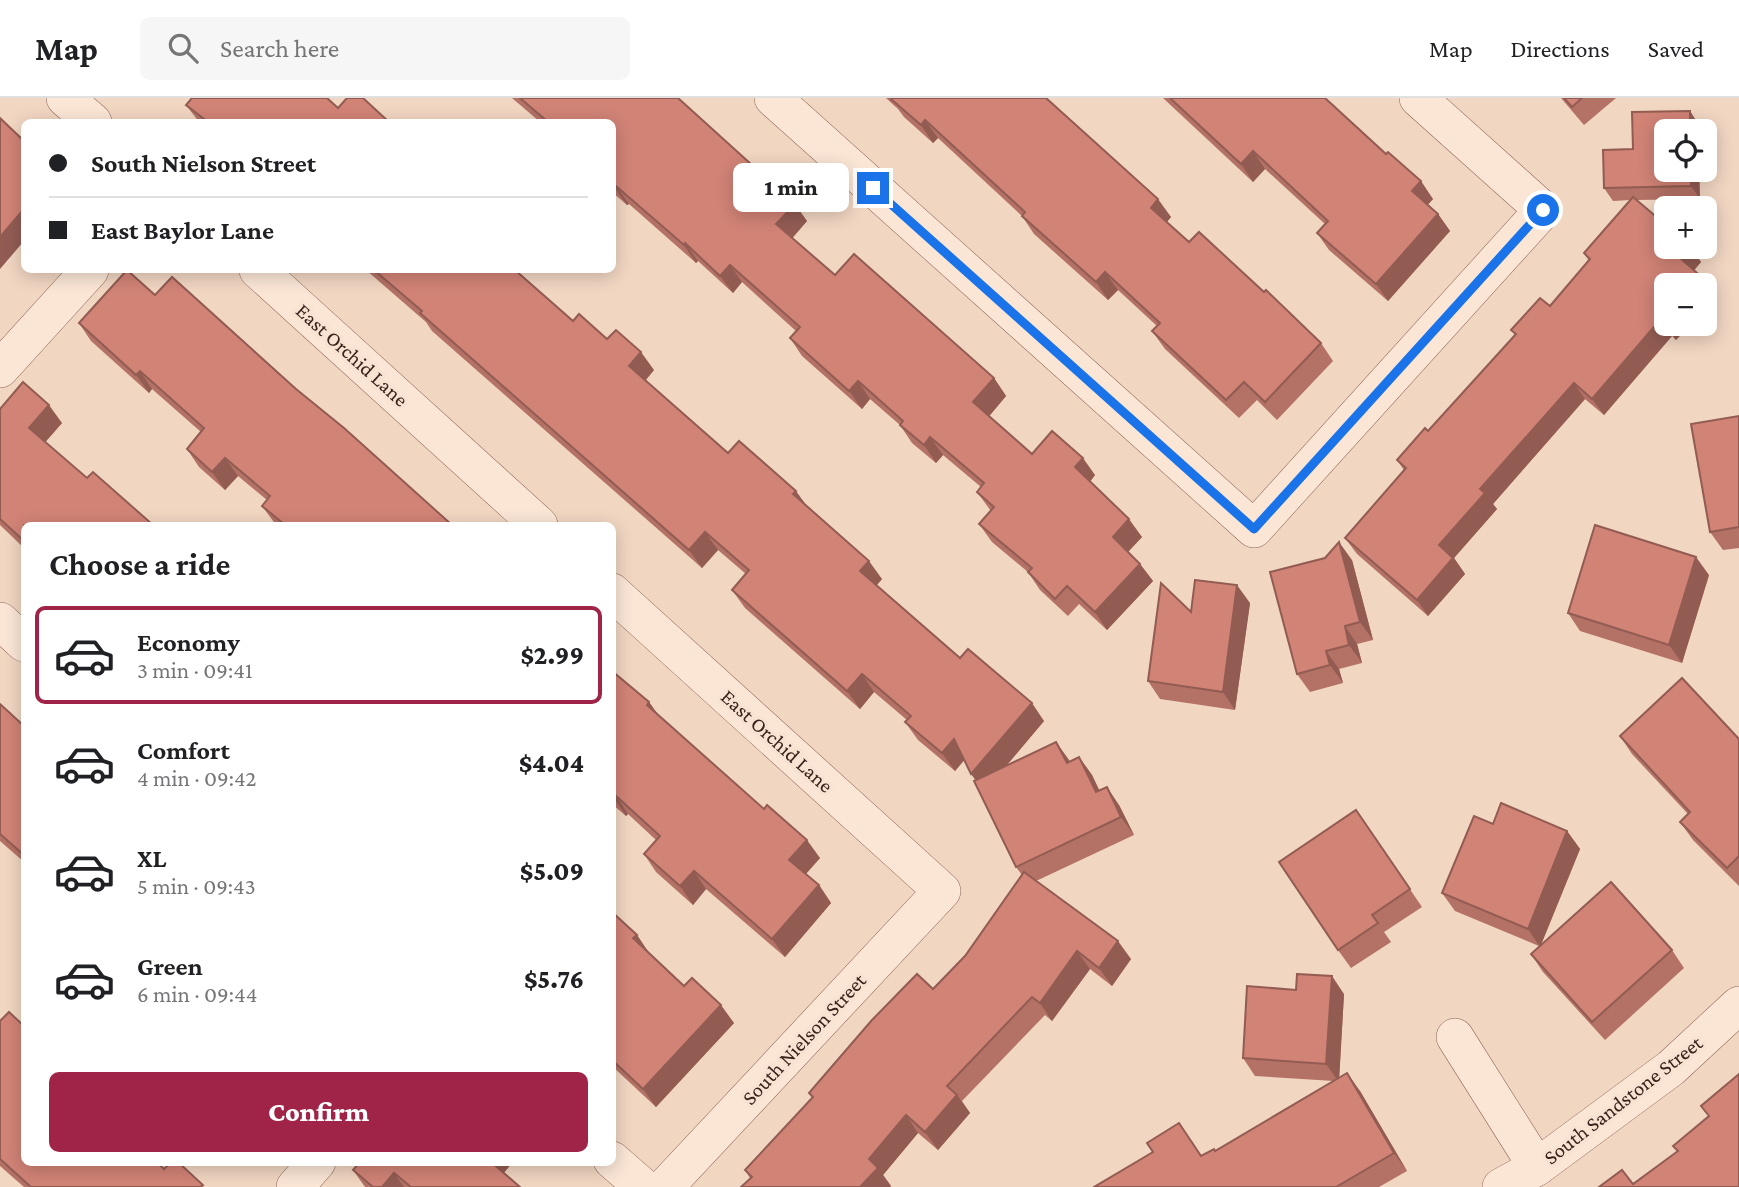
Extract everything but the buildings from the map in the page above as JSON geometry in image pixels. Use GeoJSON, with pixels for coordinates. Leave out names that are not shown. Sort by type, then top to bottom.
{"type":"FeatureCollection","features":[{"type":"Feature","properties":{"kind":"street"},"geometry":{"type":"LineString","coordinates":[[65,98],[90,119]]}},
{"type":"Feature","properties":{"kind":"street"},"geometry":{"type":"LineString","coordinates":[[773,98],[1254,529],[1543,210],[1418,98]]}},
{"type":"Feature","properties":{"kind":"street"},"geometry":{"type":"LineString","coordinates":[[0,369],[87,273]]}},
{"type":"Feature","properties":{"kind":"street","name":"East Orchid Lane"},"geometry":{"type":"LineString","coordinates":[[261,273],[536,522]]}},
{"type":"Feature","properties":{"kind":"street","name":"East Orchid Lane"},"geometry":{"type":"LineString","coordinates":[[616,596],[942,891]]}},
{"type":"Feature","properties":{"kind":"street"},"geometry":{"type":"LineString","coordinates":[[0,621],[21,640]]}},
{"type":"Feature","properties":{"kind":"street","name":"South Nielson Street"},"geometry":{"type":"LineString","coordinates":[[666,1187],[942,891]]}},
{"type":"Feature","properties":{"kind":"street","name":"South Sandstone Street"},"geometry":{"type":"LineString","coordinates":[[1501,1187],[1537,1167],[1671,1068],[1739,1005]]}},
{"type":"Feature","properties":{"kind":"street"},"geometry":{"type":"LineString","coordinates":[[1455,1037],[1537,1167]]}},
{"type":"Feature","properties":{"kind":"street"},"geometry":{"type":"LineString","coordinates":[[616,1163],[643,1187]]}},
{"type":"Feature","properties":{"kind":"street"},"geometry":{"type":"LineString","coordinates":[[295,1187],[313,1166]]}},
{"type":"Feature","properties":{"kind":"route"},"geometry":{"type":"LineString","coordinates":[[873,188],[1254,529],[1543,210]]}}]}
